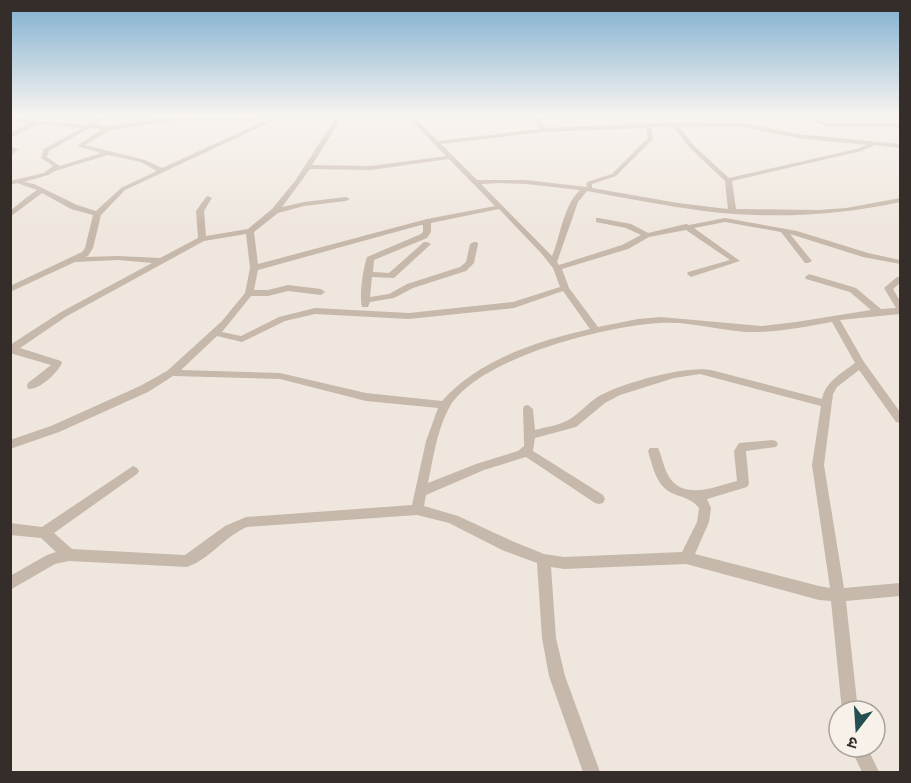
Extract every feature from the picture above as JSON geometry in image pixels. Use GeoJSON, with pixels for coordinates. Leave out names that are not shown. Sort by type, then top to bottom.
{"type":"FeatureCollection","features":[{"type":"Feature","properties":{"kind":"street"},"geometry":{"type":"LineString","coordinates":[[45,153],[44,158],[57,166],[56,169]]}},
{"type":"Feature","properties":{"kind":"street"},"geometry":{"type":"LineString","coordinates":[[11,182],[39,177],[56,169],[107,153],[143,161],[162,171]]}},
{"type":"Feature","properties":{"kind":"street"},"geometry":{"type":"LineString","coordinates":[[10,290],[77,260],[89,249],[97,214],[123,189],[201,153]]}},
{"type":"Feature","properties":{"kind":"street"},"geometry":{"type":"LineString","coordinates":[[11,349],[64,314],[202,240],[250,231],[275,211],[318,153]]}},
{"type":"Feature","properties":{"kind":"street"},"geometry":{"type":"LineString","coordinates":[[445,153],[555,265],[565,288],[596,330]]}},
{"type":"Feature","properties":{"kind":"street"},"geometry":{"type":"LineString","coordinates":[[555,265],[565,238],[576,195],[587,189],[589,183],[610,178],[636,153]]}},
{"type":"Feature","properties":{"kind":"street"},"geometry":{"type":"LineString","coordinates":[[698,153],[728,180],[732,210]]}},
{"type":"Feature","properties":{"kind":"street"},"geometry":{"type":"LineString","coordinates":[[728,180],[848,153]]}},
{"type":"Feature","properties":{"kind":"street"},"geometry":{"type":"LineString","coordinates":[[309,167],[371,168],[449,157]]}},
{"type":"Feature","properties":{"kind":"street"},"geometry":{"type":"LineString","coordinates":[[11,182],[32,185],[74,207],[97,214]]}},
{"type":"Feature","properties":{"kind":"street"},"geometry":{"type":"LineString","coordinates":[[475,182],[524,183],[587,189],[732,210],[819,212],[900,200]]}},
{"type":"Feature","properties":{"kind":"street"},"geometry":{"type":"LineString","coordinates":[[10,215],[42,190]]}},
{"type":"Feature","properties":{"kind":"street"},"geometry":{"type":"LineString","coordinates":[[202,240],[201,207],[208,198]]}},
{"type":"Feature","properties":{"kind":"street"},"geometry":{"type":"LineString","coordinates":[[275,211],[304,204],[346,199]]}},
{"type":"Feature","properties":{"kind":"street"},"geometry":{"type":"LineString","coordinates":[[254,267],[427,221],[499,207]]}},
{"type":"Feature","properties":{"kind":"street"},"geometry":{"type":"LineString","coordinates":[[706,208],[732,220],[783,230],[866,255],[900,262]]}},
{"type":"Feature","properties":{"kind":"street"},"geometry":{"type":"LineString","coordinates":[[599,220],[628,226],[647,234]]}},
{"type":"Feature","properties":{"kind":"street"},"geometry":{"type":"LineString","coordinates":[[555,265],[626,247],[647,234],[732,220]]}},
{"type":"Feature","properties":{"kind":"street"},"geometry":{"type":"LineString","coordinates":[[364,314],[367,274],[372,257],[427,234],[427,221]]}},
{"type":"Feature","properties":{"kind":"street"},"geometry":{"type":"LineString","coordinates":[[686,226],[736,261],[691,274]]}},
{"type":"Feature","properties":{"kind":"street"},"geometry":{"type":"LineString","coordinates":[[783,230],[808,261]]}},
{"type":"Feature","properties":{"kind":"street"},"geometry":{"type":"LineString","coordinates":[[10,445],[144,390],[171,373],[215,333],[249,293],[254,267],[250,231]]}},
{"type":"Feature","properties":{"kind":"street"},"geometry":{"type":"LineString","coordinates":[[367,274],[391,276],[427,244]]}},
{"type":"Feature","properties":{"kind":"street"},"geometry":{"type":"LineString","coordinates":[[365,300],[386,297],[416,283],[463,269],[470,263],[474,244]]}},
{"type":"Feature","properties":{"kind":"street"},"geometry":{"type":"LineString","coordinates":[[77,260],[129,258],[164,261]]}},
{"type":"Feature","properties":{"kind":"street"},"geometry":{"type":"LineString","coordinates":[[809,277],[853,290],[878,310]]}},
{"type":"Feature","properties":{"kind":"street"},"geometry":{"type":"LineString","coordinates":[[417,510],[445,405],[460,390],[505,359],[596,330],[662,320],[758,329],[836,319],[878,310],[900,309],[888,288],[900,279]]}},
{"type":"Feature","properties":{"kind":"street"},"geometry":{"type":"LineString","coordinates":[[249,293],[288,288],[321,292]]}},
{"type":"Feature","properties":{"kind":"street"},"geometry":{"type":"LineString","coordinates":[[215,333],[242,339],[273,323],[310,312],[409,316],[514,306],[565,288]]}},
{"type":"Feature","properties":{"kind":"street"},"geometry":{"type":"LineString","coordinates":[[836,319],[860,364],[900,419]]}},
{"type":"Feature","properties":{"kind":"street"},"geometry":{"type":"LineString","coordinates":[[11,349],[57,363],[32,386]]}},
{"type":"Feature","properties":{"kind":"street"},"geometry":{"type":"LineString","coordinates":[[849,699],[838,595],[818,465],[826,404],[833,385],[860,364]]}},
{"type":"Feature","properties":{"kind":"street"},"geometry":{"type":"LineString","coordinates":[[530,435],[572,424],[608,395],[691,372],[711,373],[826,404]]}},
{"type":"Feature","properties":{"kind":"street"},"geometry":{"type":"LineString","coordinates":[[171,373],[280,376],[366,397],[445,405]]}},
{"type":"Feature","properties":{"kind":"street"},"geometry":{"type":"LineString","coordinates":[[420,492],[529,448],[528,409]]}},
{"type":"Feature","properties":{"kind":"street"},"geometry":{"type":"LineString","coordinates":[[697,497],[744,484],[740,450],[743,446],[772,444]]}},
{"type":"Feature","properties":{"kind":"street"},"geometry":{"type":"LineString","coordinates":[[525,451],[600,499]]}},
{"type":"Feature","properties":{"kind":"street"},"geometry":{"type":"LineString","coordinates":[[654,451],[669,486],[697,497],[703,503],[705,512],[686,558]]}},
{"type":"Feature","properties":{"kind":"street"},"geometry":{"type":"LineString","coordinates":[[44,533],[133,471]]}},
{"type":"Feature","properties":{"kind":"street"},"geometry":{"type":"LineString","coordinates":[[10,584],[52,559],[69,555],[187,561],[200,555],[223,533],[246,522],[417,510],[438,514],[544,561],[564,563],[686,558],[804,591],[838,595],[900,589]]}},
{"type":"Feature","properties":{"kind":"street"},"geometry":{"type":"LineString","coordinates":[[10,529],[44,533],[69,555]]}},
{"type":"Feature","properties":{"kind":"street"},"geometry":{"type":"LineString","coordinates":[[544,561],[549,638],[557,676],[591,772]]}}]}
